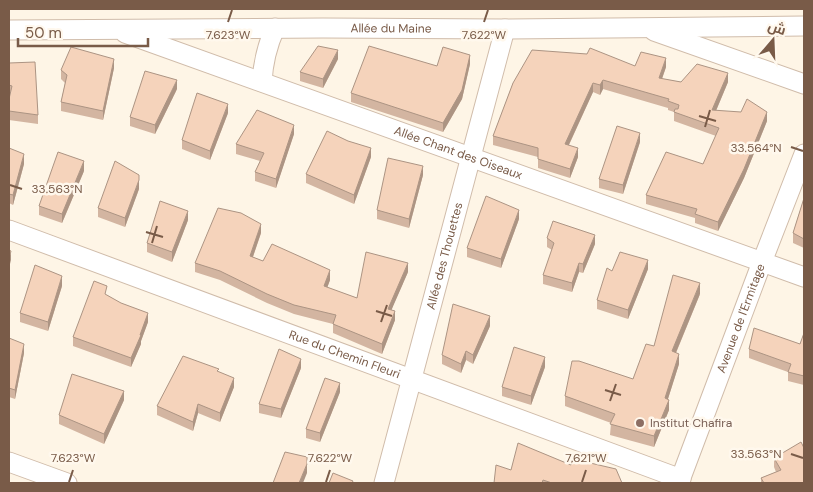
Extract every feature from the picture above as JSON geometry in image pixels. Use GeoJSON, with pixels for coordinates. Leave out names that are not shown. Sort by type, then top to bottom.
{"type":"FeatureCollection","features":[{"type":"Feature","properties":{"kind":"street","name":"Allée du Maine"},"geometry":{"type":"LineString","coordinates":[[9,30],[275,28],[505,30],[804,26]]}},
{"type":"Feature","properties":{"kind":"street"},"geometry":{"type":"LineString","coordinates":[[642,27],[804,84]]}},
{"type":"Feature","properties":{"kind":"street","name":"Allée Chant des Oiseaux"},"geometry":{"type":"LineString","coordinates":[[112,28],[804,277]]}},
{"type":"Feature","properties":{"kind":"street"},"geometry":{"type":"LineString","coordinates":[[262,82],[263,65],[268,44],[275,28]]}},
{"type":"Feature","properties":{"kind":"street","name":"Allée des Thouettes"},"geometry":{"type":"LineString","coordinates":[[384,483],[505,30]]}},
{"type":"Feature","properties":{"kind":"street","name":"Avenue de l'Ermitage"},"geometry":{"type":"LineString","coordinates":[[680,481],[804,154]]}},
{"type":"Feature","properties":{"kind":"street","name":"Rue du Chemin Fleuri"},"geometry":{"type":"LineString","coordinates":[[9,230],[680,481]]}},
{"type":"Feature","properties":{"kind":"street"},"geometry":{"type":"LineString","coordinates":[[9,462],[67,483]]}},
{"type":"Feature","properties":{"kind":"building"},"geometry":{"type":"Polygon","coordinates":[[[318,46],[338,50],[323,79],[300,72],[318,46]]]}},
{"type":"Feature","properties":{"kind":"building"},"geometry":{"type":"Polygon","coordinates":[[[369,46],[437,66],[443,47],[470,55],[462,90],[443,123],[351,93],[369,46]]]}},
{"type":"Feature","properties":{"kind":"building"},"geometry":{"type":"Polygon","coordinates":[[[71,47],[114,59],[103,111],[61,102],[67,75],[61,70],[71,47]]]}},
{"type":"Feature","properties":{"kind":"building"},"geometry":{"type":"Polygon","coordinates":[[[590,48],[635,66],[641,52],[666,58],[659,78],[681,82],[697,64],[728,73],[712,110],[741,112],[747,99],[767,112],[744,169],[718,222],[695,214],[697,209],[646,195],[666,152],[703,164],[719,128],[674,112],[675,109],[678,109],[679,105],[668,101],[669,99],[603,80],[600,85],[593,83],[565,144],[578,148],[570,169],[538,159],[538,148],[493,136],[513,83],[532,50],[587,54],[590,48]]]}},
{"type":"Feature","properties":{"kind":"building"},"geometry":{"type":"Polygon","coordinates":[[[35,62],[38,115],[9,111],[12,86],[9,85],[9,63],[35,62]]]}},
{"type":"Feature","properties":{"kind":"building"},"geometry":{"type":"Polygon","coordinates":[[[145,71],[177,80],[155,125],[130,117],[145,71]]]}},
{"type":"Feature","properties":{"kind":"building"},"geometry":{"type":"Polygon","coordinates":[[[197,93],[228,104],[210,151],[182,140],[197,93]]]}},
{"type":"Feature","properties":{"kind":"building"},"geometry":{"type":"Polygon","coordinates":[[[257,110],[294,125],[276,179],[255,172],[264,153],[236,144],[257,110]]]}},
{"type":"Feature","properties":{"kind":"building"},"geometry":{"type":"Polygon","coordinates":[[[617,126],[640,133],[623,185],[599,179],[617,126]]]}},
{"type":"Feature","properties":{"kind":"building"},"geometry":{"type":"Polygon","coordinates":[[[327,131],[348,141],[371,148],[354,195],[306,174],[327,131]]]}},
{"type":"Feature","properties":{"kind":"building"},"geometry":{"type":"Polygon","coordinates":[[[9,148],[24,154],[13,195],[9,194],[9,148]]]}},
{"type":"Feature","properties":{"kind":"building"},"geometry":{"type":"Polygon","coordinates":[[[58,152],[84,161],[62,214],[39,206],[58,152]]]}},
{"type":"Feature","properties":{"kind":"building"},"geometry":{"type":"Polygon","coordinates":[[[388,158],[423,166],[409,219],[377,210],[388,158]]]}},
{"type":"Feature","properties":{"kind":"building"},"geometry":{"type":"Polygon","coordinates":[[[115,161],[139,175],[139,180],[125,218],[98,208],[115,161]]]}},
{"type":"Feature","properties":{"kind":"building"},"geometry":{"type":"Polygon","coordinates":[[[486,196],[519,210],[501,259],[467,248],[486,196]]]}},
{"type":"Feature","properties":{"kind":"building"},"geometry":{"type":"Polygon","coordinates":[[[804,198],[804,239],[793,233],[804,198]]]}},
{"type":"Feature","properties":{"kind":"building"},"geometry":{"type":"Polygon","coordinates":[[[160,201],[188,211],[172,252],[147,243],[160,201]]]}},
{"type":"Feature","properties":{"kind":"building"},"geometry":{"type":"Polygon","coordinates":[[[218,208],[241,213],[261,224],[250,256],[263,261],[272,244],[330,270],[324,286],[357,298],[366,252],[408,263],[388,309],[395,311],[382,344],[333,324],[336,315],[294,305],[220,271],[195,263],[218,208]]]}},
{"type":"Feature","properties":{"kind":"building"},"geometry":{"type":"Polygon","coordinates":[[[553,221],[595,235],[583,264],[579,263],[572,283],[543,275],[554,243],[547,238],[553,221]]]}},
{"type":"Feature","properties":{"kind":"building"},"geometry":{"type":"Polygon","coordinates":[[[620,252],[648,260],[628,310],[597,300],[607,268],[612,271],[620,252]]]}},
{"type":"Feature","properties":{"kind":"building"},"geometry":{"type":"Polygon","coordinates":[[[35,265],[62,276],[48,322],[20,313],[35,265]]]}},
{"type":"Feature","properties":{"kind":"building"},"geometry":{"type":"Polygon","coordinates":[[[673,275],[700,283],[672,351],[679,354],[665,398],[669,400],[654,436],[610,424],[615,414],[565,396],[572,361],[579,361],[633,379],[646,344],[654,346],[673,275]]]}},
{"type":"Feature","properties":{"kind":"building"},"geometry":{"type":"Polygon","coordinates":[[[94,281],[107,286],[105,294],[121,303],[148,313],[131,358],[73,337],[94,281]]]}},
{"type":"Feature","properties":{"kind":"building"},"geometry":{"type":"Polygon","coordinates":[[[453,304],[490,316],[473,355],[466,351],[461,364],[442,355],[453,304]]]}},
{"type":"Feature","properties":{"kind":"building"},"geometry":{"type":"Polygon","coordinates":[[[754,328],[800,344],[804,333],[804,376],[788,372],[791,364],[749,349],[754,328]]]}},
{"type":"Feature","properties":{"kind":"building"},"geometry":{"type":"Polygon","coordinates":[[[9,338],[24,344],[15,390],[9,388],[9,338]]]}},
{"type":"Feature","properties":{"kind":"building"},"geometry":{"type":"Polygon","coordinates":[[[514,347],[545,357],[531,396],[502,387],[514,347]]]}},
{"type":"Feature","properties":{"kind":"building"},"geometry":{"type":"Polygon","coordinates":[[[279,349],[301,359],[281,409],[259,404],[279,349]]]}},
{"type":"Feature","properties":{"kind":"building"},"geometry":{"type":"Polygon","coordinates":[[[183,356],[219,369],[217,371],[234,378],[220,413],[198,404],[193,422],[157,406],[183,356]]]}},
{"type":"Feature","properties":{"kind":"building"},"geometry":{"type":"Polygon","coordinates":[[[72,374],[124,391],[104,434],[59,415],[72,374]]]}},
{"type":"Feature","properties":{"kind":"building"},"geometry":{"type":"Polygon","coordinates":[[[325,378],[340,383],[320,433],[306,429],[325,378]]]}},
{"type":"Feature","properties":{"kind":"building"},"geometry":{"type":"Polygon","coordinates":[[[801,442],[804,448],[804,483],[764,483],[761,478],[781,470],[774,458],[801,442]]]}},
{"type":"Feature","properties":{"kind":"building"},"geometry":{"type":"Polygon","coordinates":[[[518,443],[571,465],[573,459],[616,469],[622,483],[552,483],[543,480],[542,483],[494,483],[496,465],[511,470],[518,443]]]}},
{"type":"Feature","properties":{"kind":"building"},"geometry":{"type":"Polygon","coordinates":[[[285,452],[307,457],[307,464],[299,483],[273,483],[285,452]]]}},
{"type":"Feature","properties":{"kind":"building"},"geometry":{"type":"Polygon","coordinates":[[[333,473],[353,481],[352,483],[329,483],[333,473]]]}},
{"type":"Feature","properties":{"kind":"place","name":"Institut Chafira"},"geometry":{"type":"Point","coordinates":[640,423]}}]}
